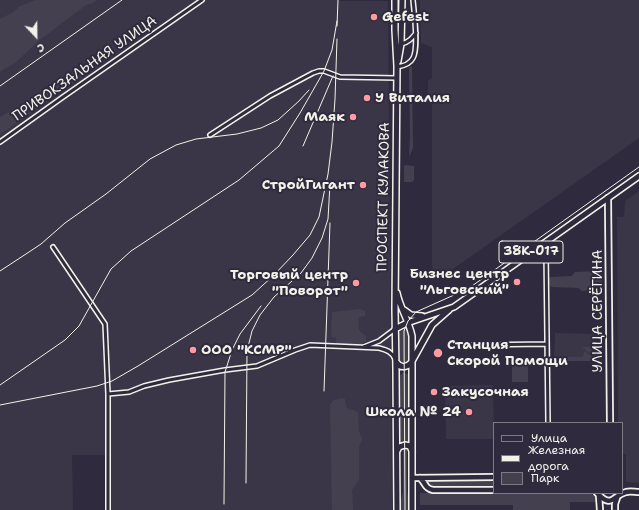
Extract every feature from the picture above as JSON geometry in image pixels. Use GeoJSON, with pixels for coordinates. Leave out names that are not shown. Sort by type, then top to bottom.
{"type":"FeatureCollection","features":[{"type":"Feature","properties":{"kind":"main road","name":"ПРОСПЕКТ КУЛАКОВА"},"geometry":{"type":"LineString","coordinates":[[395,0],[395,44],[397,67],[395,286],[397,328],[396,361]]}},
{"type":"Feature","properties":{"kind":"main road","name":"ПРОСПЕКТ КУЛАКОВА"},"geometry":{"type":"LineString","coordinates":[[397,67],[401,44],[402,0]]}},
{"type":"Feature","properties":{"kind":"main road","name":"38К-017"},"geometry":{"type":"LineString","coordinates":[[454,306],[639,176]]}},
{"type":"Feature","properties":{"kind":"main road","name":"УЛИЦА СЕРЁГИНА"},"geometry":{"type":"LineString","coordinates":[[608,198],[610,422]]}},
{"type":"Feature","properties":{"kind":"main road"},"geometry":{"type":"LineString","coordinates":[[395,286],[412,336],[412,510]]}},
{"type":"Feature","properties":{"kind":"main road"},"geometry":{"type":"LineString","coordinates":[[401,306],[411,315],[421,316],[435,314]]}},
{"type":"Feature","properties":{"kind":"main road"},"geometry":{"type":"LineString","coordinates":[[397,328],[408,322],[435,314],[454,306]]}},
{"type":"Feature","properties":{"kind":"main road"},"geometry":{"type":"LineString","coordinates":[[396,361],[399,365],[404,367],[409,365],[432,325],[454,306]]}},
{"type":"Feature","properties":{"kind":"main road"},"geometry":{"type":"LineString","coordinates":[[397,328],[405,326],[408,328],[412,336]]}},
{"type":"Feature","properties":{"kind":"main road"},"geometry":{"type":"LineString","coordinates":[[396,361],[397,510]]}},
{"type":"Feature","properties":{"kind":"main road"},"geometry":{"type":"LineString","coordinates":[[396,452],[400,447],[405,445],[410,446],[412,452]]}},
{"type":"Feature","properties":{"kind":"main road"},"geometry":{"type":"LineString","coordinates":[[412,478],[493,477]]}},
{"type":"Feature","properties":{"kind":"main road"},"geometry":{"type":"LineString","coordinates":[[420,478],[428,489],[433,490],[493,490]]}},
{"type":"Feature","properties":{"kind":"main road"},"geometry":{"type":"LineString","coordinates":[[623,489],[627,492]]}},
{"type":"Feature","properties":{"kind":"main road"},"geometry":{"type":"LineString","coordinates":[[623,493],[639,492]]}},
{"type":"Feature","properties":{"kind":"main road"},"geometry":{"type":"LineString","coordinates":[[598,494],[604,500],[608,501],[615,499],[618,495]]}},
{"type":"Feature","properties":{"kind":"main road"},"geometry":{"type":"LineString","coordinates":[[598,494],[600,510]]}},
{"type":"Feature","properties":{"kind":"main road"},"geometry":{"type":"LineString","coordinates":[[615,510],[618,495]]}},
{"type":"Feature","properties":{"kind":"street","name":"ПРИВОКЗАЛЬНАЯ УЛИЦА"},"geometry":{"type":"LineString","coordinates":[[0,142],[202,0]]}},
{"type":"Feature","properties":{"kind":"street"},"geometry":{"type":"LineString","coordinates":[[397,67],[405,65],[414,57],[416,32],[413,0]]}},
{"type":"Feature","properties":{"kind":"street"},"geometry":{"type":"LineString","coordinates":[[395,44],[401,44],[408,41],[416,32]]}},
{"type":"Feature","properties":{"kind":"street"},"geometry":{"type":"LineString","coordinates":[[210,135],[270,96],[313,73],[324,71],[340,77],[397,78]]}},
{"type":"Feature","properties":{"kind":"street"},"geometry":{"type":"LineString","coordinates":[[543,243],[546,251],[548,422]]}},
{"type":"Feature","properties":{"kind":"street"},"geometry":{"type":"LineString","coordinates":[[53,247],[104,324],[108,394],[108,510]]}},
{"type":"Feature","properties":{"kind":"street"},"geometry":{"type":"LineString","coordinates":[[360,348],[379,341],[397,328]]}},
{"type":"Feature","properties":{"kind":"street"},"geometry":{"type":"LineString","coordinates":[[471,345],[547,344]]}},
{"type":"Feature","properties":{"kind":"street"},"geometry":{"type":"LineString","coordinates":[[108,394],[129,392],[144,386],[169,380],[257,366],[310,345],[385,350],[393,355],[396,361]]}},
{"type":"Feature","properties":{"kind":"shaded area"},"geometry":{"type":"Polygon","coordinates":[[[0,0],[388,1],[392,510],[110,510],[109,455],[72,455],[73,510],[0,510],[0,0]]]}},
{"type":"Feature","properties":{"kind":"shaded area"},"geometry":{"type":"Polygon","coordinates":[[[420,0],[639,0],[639,138],[443,276],[437,277],[437,272],[436,274],[433,274],[432,262],[432,103],[428,98],[428,81],[432,78],[432,47],[421,43],[420,0]]]}},
{"type":"Feature","properties":{"kind":"shaded area"},"geometry":{"type":"Polygon","coordinates":[[[639,191],[639,483],[626,482],[626,454],[623,454],[623,422],[618,422],[617,217],[624,217],[625,201],[639,191]]]}},
{"type":"Feature","properties":{"kind":"shaded area"},"geometry":{"type":"Polygon","coordinates":[[[555,333],[596,334],[596,361],[554,361],[555,333]]]}},
{"type":"Feature","properties":{"kind":"shaded area","name":"Школа № 24"},"geometry":{"type":"Polygon","coordinates":[[[493,385],[493,439],[446,439],[445,386],[493,385]]]}},
{"type":"Feature","properties":{"kind":"green space"},"geometry":{"type":"Polygon","coordinates":[[[36,0],[97,0],[86,5],[41,39],[14,64],[0,72],[0,19],[12,13],[20,6],[36,0]]]}},
{"type":"Feature","properties":{"kind":"green space"},"geometry":{"type":"Polygon","coordinates":[[[410,66],[412,67],[413,148],[409,157],[409,69],[410,66]]]}},
{"type":"Feature","properties":{"kind":"green space"},"geometry":{"type":"Polygon","coordinates":[[[78,69],[85,74],[0,135],[0,117],[78,69]]]}},
{"type":"Feature","properties":{"kind":"green space"},"geometry":{"type":"Polygon","coordinates":[[[405,165],[414,166],[414,180],[412,182],[404,182],[405,165]]]}},
{"type":"Feature","properties":{"kind":"green space"},"geometry":{"type":"Polygon","coordinates":[[[599,271],[602,273],[602,287],[599,290],[582,291],[578,288],[552,287],[549,285],[548,279],[551,277],[572,276],[575,272],[599,271]]]}},
{"type":"Feature","properties":{"kind":"green space"},"geometry":{"type":"Polygon","coordinates":[[[360,309],[365,311],[365,316],[359,317],[358,323],[361,332],[366,336],[366,342],[363,342],[363,345],[360,346],[336,345],[336,338],[331,337],[332,312],[360,309]]]}},
{"type":"Feature","properties":{"kind":"green space"},"geometry":{"type":"Polygon","coordinates":[[[402,330],[406,330],[409,333],[409,360],[406,363],[401,363],[399,359],[399,333],[402,330]]]}},
{"type":"Feature","properties":{"kind":"green space"},"geometry":{"type":"Polygon","coordinates":[[[583,347],[596,347],[596,361],[563,361],[563,357],[583,357],[584,351],[593,356],[593,354],[583,347]]]}},
{"type":"Feature","properties":{"kind":"green space"},"geometry":{"type":"Polygon","coordinates":[[[512,362],[528,362],[528,382],[512,382],[512,362]]]}},
{"type":"Feature","properties":{"kind":"green space"},"geometry":{"type":"Polygon","coordinates":[[[403,373],[408,374],[409,377],[410,443],[403,441],[400,443],[400,375],[403,373]]]}},
{"type":"Feature","properties":{"kind":"green space"},"geometry":{"type":"Polygon","coordinates":[[[342,398],[345,399],[348,409],[358,413],[359,431],[362,439],[359,447],[359,480],[352,490],[353,510],[332,510],[330,405],[334,400],[342,398]]]}},
{"type":"Feature","properties":{"kind":"green space"},"geometry":{"type":"Polygon","coordinates":[[[403,449],[407,449],[407,492],[409,510],[401,510],[403,492],[403,449]]]}},
{"type":"Feature","properties":{"kind":"green space"},"geometry":{"type":"Polygon","coordinates":[[[433,479],[493,479],[493,488],[433,488],[428,486],[429,481],[433,479]]]}},
{"type":"Feature","properties":{"kind":"green space"},"geometry":{"type":"Polygon","coordinates":[[[420,493],[591,494],[594,496],[596,502],[570,502],[570,510],[513,510],[513,505],[420,505],[420,493]]]}},
{"type":"Feature","properties":{"kind":"tram line"},"geometry":{"type":"LineString","coordinates":[[405,510],[404,331],[408,321],[416,312],[472,286],[639,167]]}},
{"type":"Feature","properties":{"kind":"railway"},"geometry":{"type":"LineString","coordinates":[[0,86],[122,0]]}},
{"type":"Feature","properties":{"kind":"railway"},"geometry":{"type":"LineString","coordinates":[[337,26],[338,0]]}},
{"type":"Feature","properties":{"kind":"railway"},"geometry":{"type":"LineString","coordinates":[[0,385],[65,340],[79,326],[111,269],[131,251],[239,180],[279,146],[324,71],[332,50],[337,21]]}},
{"type":"Feature","properties":{"kind":"railway"},"geometry":{"type":"LineString","coordinates":[[0,405],[97,386],[112,381],[252,295],[293,255],[310,235],[319,217],[328,174],[335,99],[337,39]]}},
{"type":"Feature","properties":{"kind":"railway"},"geometry":{"type":"LineString","coordinates":[[303,146],[333,76]]}},
{"type":"Feature","properties":{"kind":"railway"},"geometry":{"type":"LineString","coordinates":[[0,271],[41,244],[65,223],[106,194],[150,159],[176,145],[196,139],[237,134],[261,128],[278,120],[309,90]]}},
{"type":"Feature","properties":{"kind":"railway"},"geometry":{"type":"LineString","coordinates":[[246,483],[247,351],[252,331],[260,315],[274,297],[301,273],[312,258],[322,238],[328,219],[330,184]]}},
{"type":"Feature","properties":{"kind":"railway"},"geometry":{"type":"LineString","coordinates":[[324,391],[330,223]]}},
{"type":"Feature","properties":{"kind":"railway"},"geometry":{"type":"LineString","coordinates":[[224,504],[225,372],[232,350],[240,334],[261,306]]}},
{"type":"Feature","properties":{"kind":"place","name":"Gefest"},"geometry":{"type":"Point","coordinates":[374,17]}},
{"type":"Feature","properties":{"kind":"place","name":"У Виталия"},"geometry":{"type":"Point","coordinates":[367,98]}},
{"type":"Feature","properties":{"kind":"place","name":"Маяк"},"geometry":{"type":"Point","coordinates":[353,117]}},
{"type":"Feature","properties":{"kind":"place","name":"СтройГигант"},"geometry":{"type":"Point","coordinates":[363,185]}},
{"type":"Feature","properties":{"kind":"place","name":"Бизнес центр \"Льговский\""},"geometry":{"type":"Point","coordinates":[517,282]}},
{"type":"Feature","properties":{"kind":"place","name":"Торговый центр \"Поворот\""},"geometry":{"type":"Point","coordinates":[356,283]}},
{"type":"Feature","properties":{"kind":"place","name":"ООО \"КСМР\""},"geometry":{"type":"Point","coordinates":[193,350]}},
{"type":"Feature","properties":{"kind":"place","name":"Станция Скорой Помощи"},"geometry":{"type":"Point","coordinates":[438,353]}},
{"type":"Feature","properties":{"kind":"place","name":"Закусочная"},"geometry":{"type":"Point","coordinates":[434,392]}},
{"type":"Feature","properties":{"kind":"place","name":"Школа № 24"},"geometry":{"type":"Point","coordinates":[469,412]}}]}
